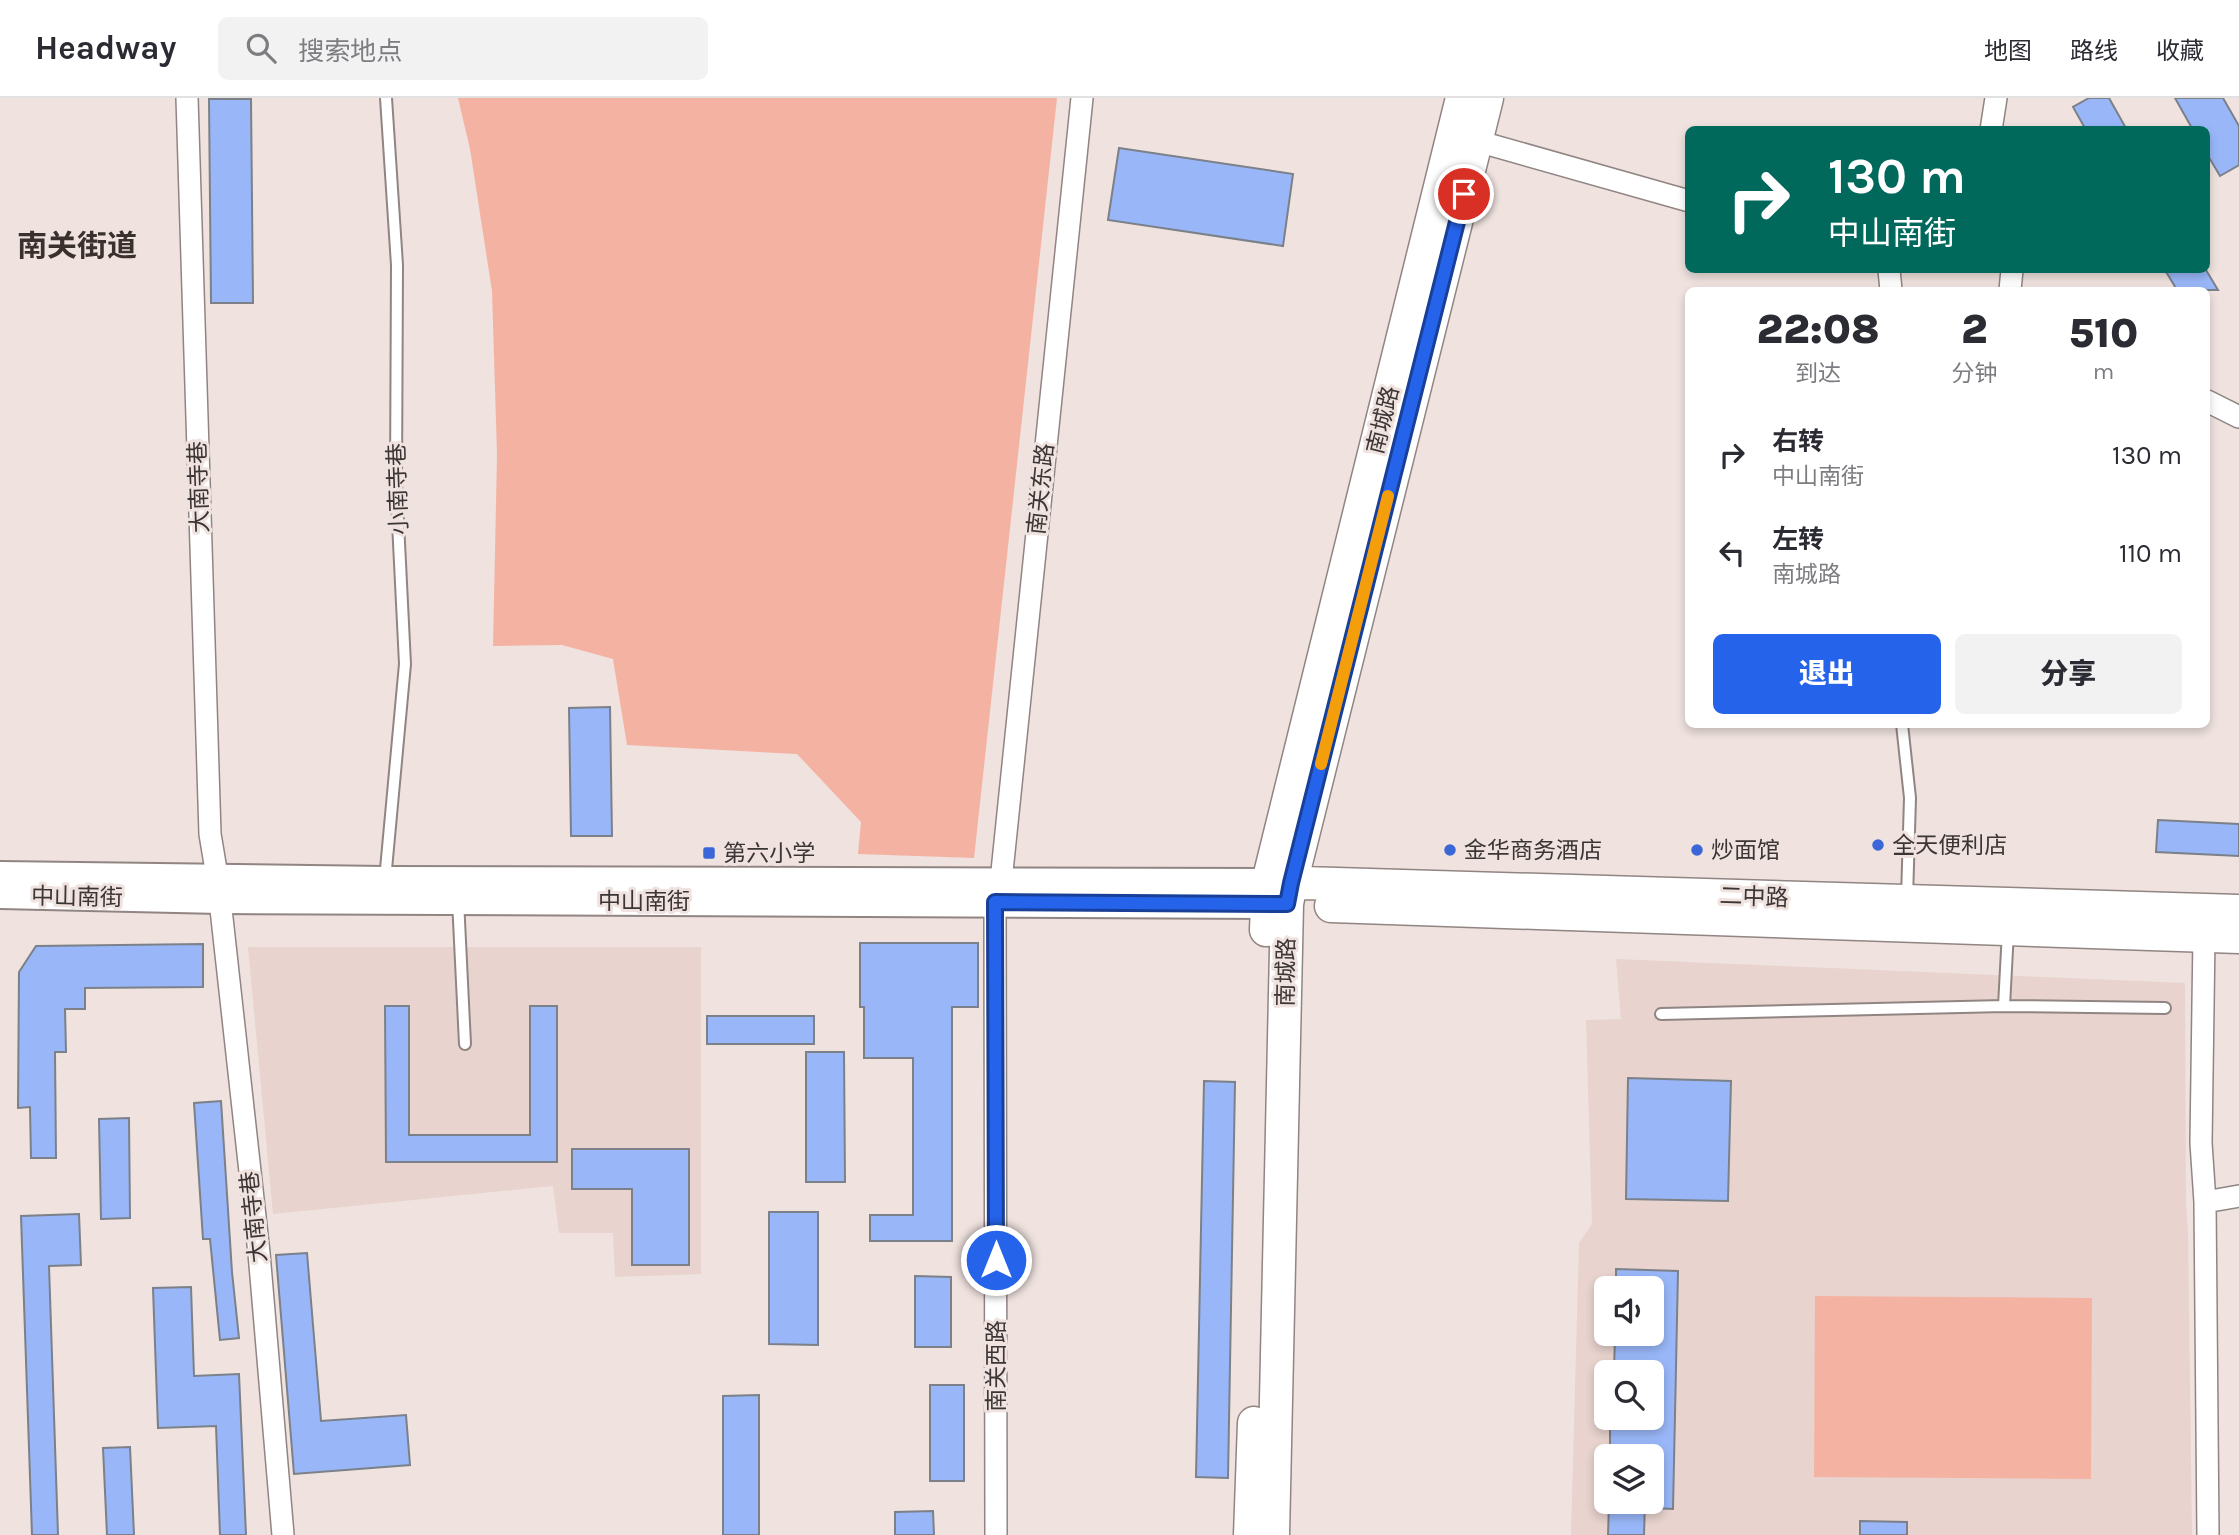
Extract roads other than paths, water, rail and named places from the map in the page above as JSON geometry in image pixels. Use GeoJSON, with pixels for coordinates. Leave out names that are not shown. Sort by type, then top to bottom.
{"type":"FeatureCollection","features":[{"type":"Feature","properties":{"kind":"main road","name":"南城路"},"geometry":{"type":"LineString","coordinates":[[1462,98],[1466,135]]}},
{"type":"Feature","properties":{"kind":"main road","name":"南城路"},"geometry":{"type":"LineString","coordinates":[[1250,1535],[1267,958],[1278,894],[1466,135],[1487,98]]}},
{"type":"Feature","properties":{"kind":"main road","name":"南城路"},"geometry":{"type":"LineString","coordinates":[[1273,1535],[1278,894]]}},
{"type":"Feature","properties":{"kind":"main road","name":"二中路"},"geometry":{"type":"LineString","coordinates":[[1278,894],[1906,901],[2008,917],[2239,937]]}},
{"type":"Feature","properties":{"kind":"main road","name":"二中路"},"geometry":{"type":"LineString","coordinates":[[1278,894],[2008,917],[2239,911]]}},
{"type":"Feature","properties":{"kind":"street","name":"大南寺巷"},"geometry":{"type":"LineString","coordinates":[[187,98],[210,834],[259,1254],[283,1535]]}},
{"type":"Feature","properties":{"kind":"street","name":"南关东路"},"geometry":{"type":"LineString","coordinates":[[998,892],[1082,98]]}},
{"type":"Feature","properties":{"kind":"street"},"geometry":{"type":"LineString","coordinates":[[1992,126],[1996,98]]}},
{"type":"Feature","properties":{"kind":"street"},"geometry":{"type":"LineString","coordinates":[[1466,135],[1685,200]]}},
{"type":"Feature","properties":{"kind":"street"},"geometry":{"type":"LineString","coordinates":[[2210,402],[2239,417]]}},
{"type":"Feature","properties":{"kind":"street","name":"中山南街"},"geometry":{"type":"LineString","coordinates":[[0,875],[218,888],[1278,894]]}},
{"type":"Feature","properties":{"kind":"street","name":"中山南街"},"geometry":{"type":"LineString","coordinates":[[0,895],[385,880],[458,890]]}},
{"type":"Feature","properties":{"kind":"street","name":"南关西路"},"geometry":{"type":"LineString","coordinates":[[996,1535],[998,892]]}},
{"type":"Feature","properties":{"kind":"street"},"geometry":{"type":"LineString","coordinates":[[2204,936],[2201,1143],[2205,1202],[2208,1535]]}},
{"type":"Feature","properties":{"kind":"street"},"geometry":{"type":"LineString","coordinates":[[2205,1202],[2239,1196]]}},
{"type":"Feature","properties":{"kind":"lane","name":"小南寺巷"},"geometry":{"type":"LineString","coordinates":[[385,880],[405,664],[396,482],[397,265],[386,98]]}},
{"type":"Feature","properties":{"kind":"lane"},"geometry":{"type":"LineString","coordinates":[[1902,728],[1910,799],[1906,901]]}},
{"type":"Feature","properties":{"kind":"lane"},"geometry":{"type":"LineString","coordinates":[[458,890],[466,1044]]}},
{"type":"Feature","properties":{"kind":"lane"},"geometry":{"type":"LineString","coordinates":[[2004,1006],[2008,917]]}},
{"type":"Feature","properties":{"kind":"lane"},"geometry":{"type":"LineString","coordinates":[[1661,1014],[2004,1006],[2165,1008]]}},
{"type":"Feature","properties":{"kind":"place","name":"全天便利店"},"geometry":{"type":"Point","coordinates":[1878,845]}},
{"type":"Feature","properties":{"kind":"place","name":"金华商务酒店"},"geometry":{"type":"Point","coordinates":[1450,850]}},
{"type":"Feature","properties":{"kind":"place","name":"炒面馆"},"geometry":{"type":"Point","coordinates":[1697,850]}},
{"type":"Feature","properties":{"kind":"place","name":"第六小学"},"geometry":{"type":"Point","coordinates":[709,853]}},
{"type":"Feature","properties":{"kind":"district","name":"南关街道"},"geometry":{"type":"Point","coordinates":[77,246]}}]}
